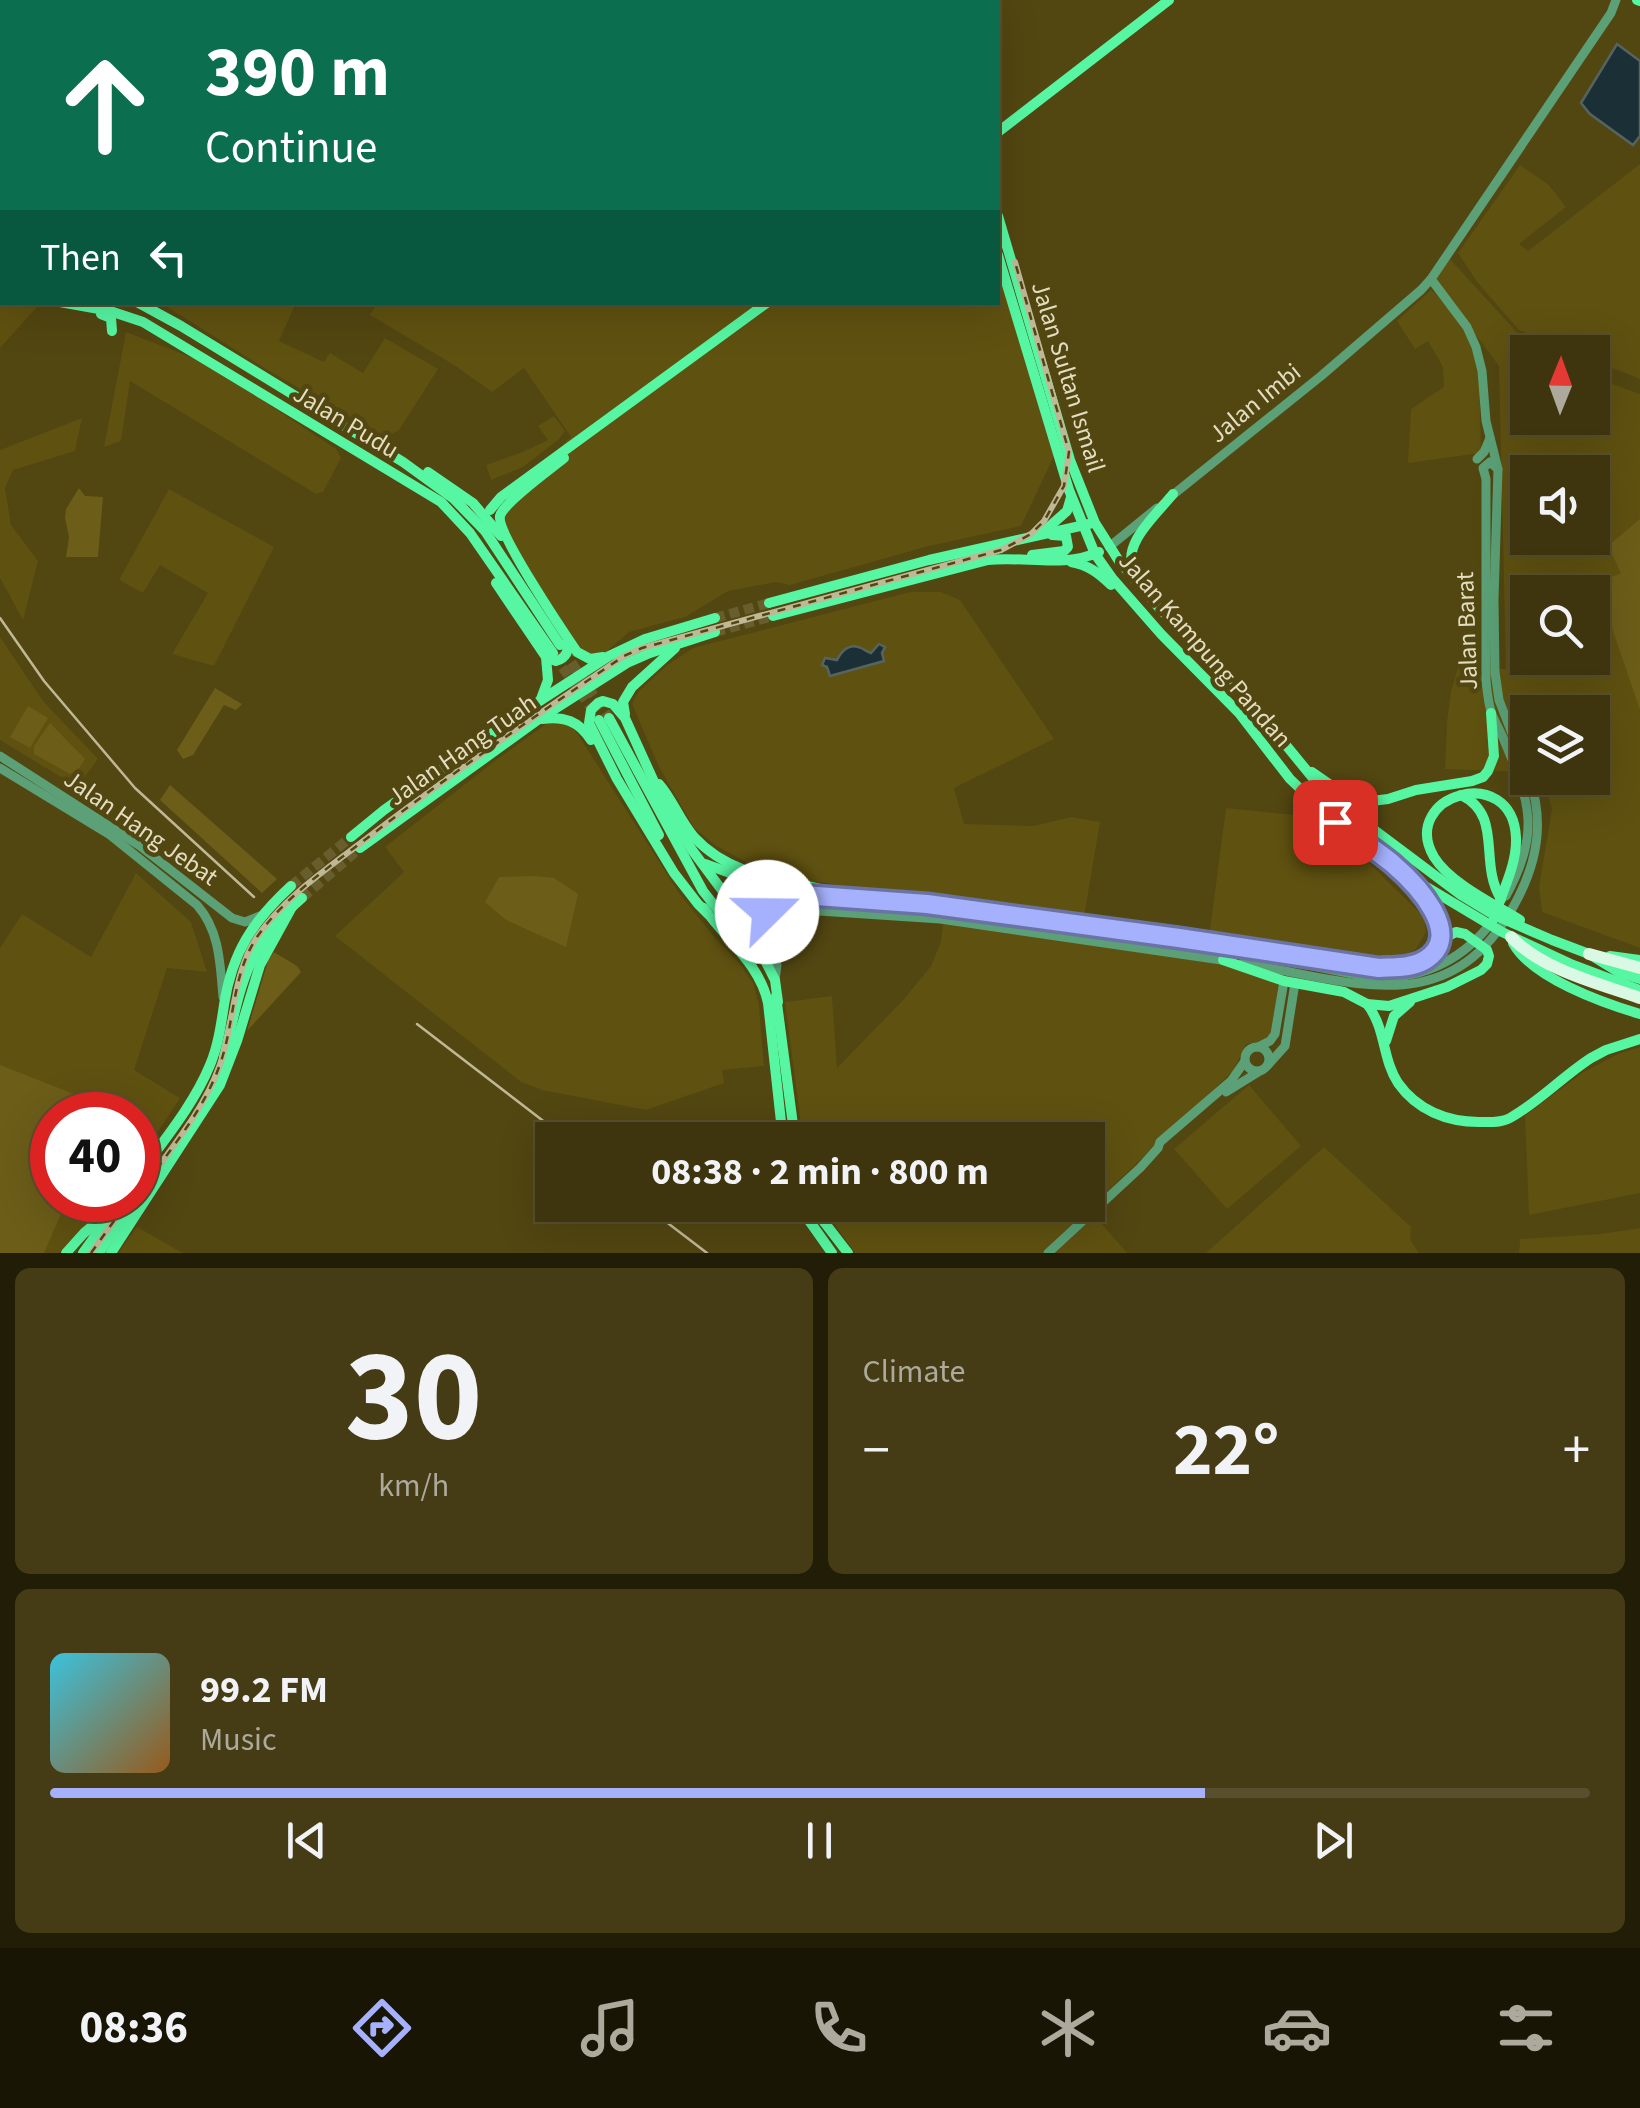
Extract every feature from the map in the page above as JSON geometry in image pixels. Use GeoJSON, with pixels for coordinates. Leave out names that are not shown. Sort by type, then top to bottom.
{"type":"FeatureCollection","features":[{"type":"Feature","properties":{"kind":"highway"},"geometry":{"type":"LineString","coordinates":[[1503,927],[1523,949],[1570,972],[1640,998]]}},
{"type":"Feature","properties":{"kind":"highway"},"geometry":{"type":"LineString","coordinates":[[1590,954],[1640,968]]}},
{"type":"Feature","properties":{"kind":"main road"},"geometry":{"type":"LineString","coordinates":[[1000,131],[1169,0]]}},
{"type":"Feature","properties":{"kind":"main road"},"geometry":{"type":"LineString","coordinates":[[1000,118],[1016,119]]}},
{"type":"Feature","properties":{"kind":"main road","name":"Jalan Sultan Ismail"},"geometry":{"type":"LineString","coordinates":[[1000,223],[1089,524]]}},
{"type":"Feature","properties":{"kind":"main road","name":"Jalan Sultan Ismail"},"geometry":{"type":"LineString","coordinates":[[1000,262],[1069,490],[1089,524],[1109,547]]}},
{"type":"Feature","properties":{"kind":"main road"},"geometry":{"type":"LineString","coordinates":[[71,305],[108,316],[114,332],[124,323],[144,322]]}},
{"type":"Feature","properties":{"kind":"main road","name":"Jalan Pudu"},"geometry":{"type":"LineString","coordinates":[[82,305],[119,309],[144,322],[427,492],[461,521],[557,648]]}},
{"type":"Feature","properties":{"kind":"main road","name":"Jalan Pudu"},"geometry":{"type":"LineString","coordinates":[[144,305],[409,466],[464,508],[485,530],[557,648]]}},
{"type":"Feature","properties":{"kind":"main road"},"geometry":{"type":"LineString","coordinates":[[485,510],[764,305]]}},
{"type":"Feature","properties":{"kind":"main road"},"geometry":{"type":"LineString","coordinates":[[119,309],[134,306],[155,311]]}},
{"type":"Feature","properties":{"kind":"main road"},"geometry":{"type":"LineString","coordinates":[[539,703],[557,648],[500,519],[503,510],[571,452],[577,442]]}},
{"type":"Feature","properties":{"kind":"main road"},"geometry":{"type":"LineString","coordinates":[[409,466],[424,470],[485,510],[500,554]]}},
{"type":"Feature","properties":{"kind":"main road"},"geometry":{"type":"LineString","coordinates":[[1042,534],[1068,509],[1072,500],[1069,490]]}},
{"type":"Feature","properties":{"kind":"main road"},"geometry":{"type":"LineString","coordinates":[[1153,600],[1131,566],[1130,555],[1134,542],[1174,494]]}},
{"type":"Feature","properties":{"kind":"main road"},"geometry":{"type":"LineString","coordinates":[[769,602],[1089,524],[1095,554]]}},
{"type":"Feature","properties":{"kind":"main road"},"geometry":{"type":"LineString","coordinates":[[492,528],[517,557]]}},
{"type":"Feature","properties":{"kind":"main road"},"geometry":{"type":"LineString","coordinates":[[1010,558],[1064,551],[1068,547],[1066,536],[1042,534]]}},
{"type":"Feature","properties":{"kind":"main road","name":"Jalan Imbi"},"geometry":{"type":"LineString","coordinates":[[773,616],[988,560],[1085,558],[1109,547]]}},
{"type":"Feature","properties":{"kind":"main road","name":"Jalan Kampung Pandan"},"geometry":{"type":"LineString","coordinates":[[1109,547],[1162,610],[1230,677],[1298,762],[1336,802],[1494,915],[1590,954],[1620,973],[1640,978]]}},
{"type":"Feature","properties":{"kind":"main road","name":"Jalan Kampung Pandan"},"geometry":{"type":"LineString","coordinates":[[1095,554],[1161,634],[1239,713],[1290,779],[1319,808],[1425,886],[1573,965],[1640,990]]}},
{"type":"Feature","properties":{"kind":"main road"},"geometry":{"type":"LineString","coordinates":[[1057,560],[1082,564],[1101,575],[1152,631],[1161,634],[1160,625],[1134,589],[1138,588],[1162,610]]}},
{"type":"Feature","properties":{"kind":"main road"},"geometry":{"type":"LineString","coordinates":[[557,648],[596,659],[715,618]]}},
{"type":"Feature","properties":{"kind":"main road"},"geometry":{"type":"LineString","coordinates":[[626,718],[625,696],[640,679],[680,644],[715,632]]}},
{"type":"Feature","properties":{"kind":"main road","name":"Jalan Hang Tuah"},"geometry":{"type":"LineString","coordinates":[[360,848],[590,687],[627,664],[680,644]]}},
{"type":"Feature","properties":{"kind":"main road","name":"Jalan Hang Tuah"},"geometry":{"type":"LineString","coordinates":[[351,838],[518,715],[609,656]]}},
{"type":"Feature","properties":{"kind":"main road"},"geometry":{"type":"LineString","coordinates":[[781,1122],[766,993],[758,973],[674,873],[612,769],[589,724],[593,706],[602,701],[613,704],[626,718],[665,806],[745,921],[775,980],[793,1122]]}},
{"type":"Feature","properties":{"kind":"main road"},"geometry":{"type":"LineString","coordinates":[[1298,762],[1345,796],[1358,800],[1388,799],[1472,781],[1482,777],[1492,764],[1491,712]]}},
{"type":"Feature","properties":{"kind":"main road"},"geometry":{"type":"LineString","coordinates":[[539,720],[565,718],[580,726],[612,769]]}},
{"type":"Feature","properties":{"kind":"main road"},"geometry":{"type":"LineString","coordinates":[[708,914],[666,848],[604,719],[703,890],[766,971],[778,1002]]}},
{"type":"Feature","properties":{"kind":"main road"},"geometry":{"type":"LineString","coordinates":[[652,776],[694,836],[742,870],[854,898]]}},
{"type":"Feature","properties":{"kind":"main road"},"geometry":{"type":"LineString","coordinates":[[1416,790],[1454,792],[1482,810],[1496,892],[1528,926]]}},
{"type":"Feature","properties":{"kind":"main road"},"geometry":{"type":"LineString","coordinates":[[1552,940],[1528,926],[1449,874],[1432,853],[1432,816],[1446,800],[1477,793],[1492,798],[1504,806],[1513,823],[1515,850],[1503,927],[1520,954],[1539,970],[1616,1007],[1640,1014]]}},
{"type":"Feature","properties":{"kind":"main road"},"geometry":{"type":"LineString","coordinates":[[674,838],[695,860],[789,894]]}},
{"type":"Feature","properties":{"kind":"main road"},"geometry":{"type":"LineString","coordinates":[[1179,938],[1379,968],[1424,961],[1436,950],[1440,923],[1436,911],[1394,865]]}},
{"type":"Feature","properties":{"kind":"main road"},"geometry":{"type":"LineString","coordinates":[[160,1154],[206,1072],[240,948],[260,916],[291,886]]}},
{"type":"Feature","properties":{"kind":"main road"},"geometry":{"type":"LineString","coordinates":[[160,1154],[214,1086],[250,962],[267,932],[298,902],[254,981],[220,1085],[160,1177]]}},
{"type":"Feature","properties":{"kind":"main road"},"geometry":{"type":"LineString","coordinates":[[1224,960],[1290,982],[1344,992],[1367,1004],[1389,1006],[1447,987],[1488,964],[1487,950],[1465,934],[1456,932],[1440,940]]}},
{"type":"Feature","properties":{"kind":"main road"},"geometry":{"type":"LineString","coordinates":[[1590,954],[1640,960]]}},
{"type":"Feature","properties":{"kind":"main road"},"geometry":{"type":"LineString","coordinates":[[1385,1046],[1394,1016],[1418,995]]}},
{"type":"Feature","properties":{"kind":"main road"},"geometry":{"type":"LineString","coordinates":[[1367,1004],[1378,1019],[1397,1082],[1426,1110],[1454,1120],[1506,1121],[1591,1058],[1640,1039]]}},
{"type":"Feature","properties":{"kind":"main road"},"geometry":{"type":"LineString","coordinates":[[66,1253],[97,1222]]}},
{"type":"Feature","properties":{"kind":"main road"},"geometry":{"type":"LineString","coordinates":[[83,1253],[105,1222]]}},
{"type":"Feature","properties":{"kind":"main road"},"geometry":{"type":"LineString","coordinates":[[99,1253],[121,1222]]}},
{"type":"Feature","properties":{"kind":"main road"},"geometry":{"type":"LineString","coordinates":[[110,1253],[130,1222]]}},
{"type":"Feature","properties":{"kind":"main road"},"geometry":{"type":"LineString","coordinates":[[809,1222],[832,1253]]}},
{"type":"Feature","properties":{"kind":"main road"},"geometry":{"type":"LineString","coordinates":[[824,1222],[848,1253]]}},
{"type":"Feature","properties":{"kind":"street","name":"Jalan Imbi"},"geometry":{"type":"LineString","coordinates":[[1109,547],[1334,365],[1431,279],[1616,0]]}},
{"type":"Feature","properties":{"kind":"street","name":"Jalan Barat"},"geometry":{"type":"LineString","coordinates":[[1431,279],[1462,318],[1476,347],[1486,421],[1498,469],[1495,665],[1499,700],[1528,812],[1523,863],[1503,927]]}},
{"type":"Feature","properties":{"kind":"street"},"geometry":{"type":"LineString","coordinates":[[1477,459],[1491,436]]}},
{"type":"Feature","properties":{"kind":"street","name":"Jalan Barat"},"geometry":{"type":"LineString","coordinates":[[1498,469],[1490,462],[1483,468],[1486,680],[1491,712],[1510,740]]}},
{"type":"Feature","properties":{"kind":"street","name":"Jalan Hang Jebat"},"geometry":{"type":"LineString","coordinates":[[0,756],[140,846],[232,918],[245,922],[260,916]]}},
{"type":"Feature","properties":{"kind":"street","name":"Jalan Hang Jebat"},"geometry":{"type":"LineString","coordinates":[[0,768],[110,835],[197,905],[217,941],[224,1004]]}},
{"type":"Feature","properties":{"kind":"street","name":"Jalan Barat"},"geometry":{"type":"LineString","coordinates":[[1503,927],[1524,885],[1537,844],[1539,824],[1534,795]]}},
{"type":"Feature","properties":{"kind":"street"},"geometry":{"type":"LineString","coordinates":[[1379,982],[1179,938],[985,910],[789,894],[769,903],[767,912],[774,918],[833,912],[940,920],[1379,982],[1439,967],[1481,936],[1503,927]]}},
{"type":"Feature","properties":{"kind":"street"},"geometry":{"type":"LineString","coordinates":[[775,980],[772,934],[806,913]]}},
{"type":"Feature","properties":{"kind":"street"},"geometry":{"type":"LineString","coordinates":[[1231,1084],[1249,1049],[1270,1042],[1276,1034],[1290,982]]}},
{"type":"Feature","properties":{"kind":"street"},"geometry":{"type":"LineString","coordinates":[[1048,1253],[1160,1142],[1231,1084],[1264,1068],[1284,1046],[1290,982]]}},
{"type":"Feature","properties":{"kind":"street"},"geometry":{"type":"LineString","coordinates":[[1258,1047],[1268,1054],[1264,1068]]}},
{"type":"Feature","properties":{"kind":"street"},"geometry":{"type":"LineString","coordinates":[[1244,1061],[1249,1068],[1264,1068]]}},
{"type":"Feature","properties":{"kind":"shaded area"},"geometry":{"type":"Polygon","coordinates":[[[1640,164],[1640,379],[1610,367],[1610,335],[1532,335],[1519,330],[1458,253],[1520,165],[1549,185],[1566,207],[1519,244],[1528,251],[1640,164]]]}},
{"type":"Feature","properties":{"kind":"shaded area"},"geometry":{"type":"Polygon","coordinates":[[[1000,250],[1060,443],[1021,526],[929,546],[790,585],[776,582],[728,591],[685,617],[629,632],[593,663],[568,649],[493,524],[504,499],[571,437],[524,368],[492,392],[370,315],[376,305],[1000,305],[1000,250]]]}},
{"type":"Feature","properties":{"kind":"shaded area"},"geometry":{"type":"Polygon","coordinates":[[[1449,258],[1519,335],[1510,335],[1510,435],[1610,435],[1610,383],[1640,394],[1640,948],[1542,912],[1539,887],[1552,809],[1548,795],[1610,795],[1610,695],[1510,695],[1510,771],[1445,769],[1447,722],[1458,668],[1506,669],[1499,366],[1434,279],[1449,258]]]}},
{"type":"Feature","properties":{"kind":"shaded area"},"geometry":{"type":"Polygon","coordinates":[[[1431,290],[1453,309],[1468,334],[1479,369],[1481,453],[1408,463],[1411,409],[1444,387],[1443,367],[1428,341],[1415,349],[1397,321],[1431,290]]]}},
{"type":"Feature","properties":{"kind":"shaded area"},"geometry":{"type":"Polygon","coordinates":[[[0,305],[37,307],[0,348],[0,305]]]}},
{"type":"Feature","properties":{"kind":"shaded area"},"geometry":{"type":"Polygon","coordinates":[[[164,305],[295,305],[279,341],[324,362],[330,353],[363,373],[385,338],[438,369],[399,430],[385,438],[164,305]]]}},
{"type":"Feature","properties":{"kind":"shaded area"},"geometry":{"type":"Polygon","coordinates":[[[126,332],[206,363],[336,449],[341,458],[323,492],[316,494],[130,381],[121,441],[104,447],[126,332]]]}},
{"type":"Feature","properties":{"kind":"shaded area"},"geometry":{"type":"Polygon","coordinates":[[[554,416],[565,431],[558,440],[523,467],[491,480],[486,465],[548,440],[538,426],[554,416]]]}},
{"type":"Feature","properties":{"kind":"shaded area"},"geometry":{"type":"Polygon","coordinates":[[[82,418],[75,451],[13,470],[5,488],[11,525],[38,561],[23,620],[0,578],[0,450],[82,418]]]}},
{"type":"Feature","properties":{"kind":"shaded area"},"geometry":{"type":"Polygon","coordinates":[[[79,488],[85,496],[103,497],[98,557],[66,557],[66,509],[79,488]]]}},
{"type":"Feature","properties":{"kind":"shaded area"},"geometry":{"type":"Polygon","coordinates":[[[169,489],[274,547],[214,666],[172,654],[208,593],[160,565],[143,593],[119,580],[169,489]]]}},
{"type":"Feature","properties":{"kind":"shaded area"},"geometry":{"type":"Polygon","coordinates":[[[1640,519],[1640,710],[1610,622],[1610,578],[1621,573],[1610,544],[1640,519]]]}},
{"type":"Feature","properties":{"kind":"shaded area"},"geometry":{"type":"Polygon","coordinates":[[[910,592],[941,592],[960,600],[1054,739],[954,788],[964,824],[1033,826],[1071,817],[1100,822],[1084,917],[794,879],[755,867],[715,845],[694,828],[659,767],[632,704],[638,692],[667,665],[693,648],[910,592]]]}},
{"type":"Feature","properties":{"kind":"shaded area"},"geometry":{"type":"Polygon","coordinates":[[[0,637],[43,701],[98,759],[77,787],[0,740],[0,637]]]}},
{"type":"Feature","properties":{"kind":"shaded area"},"geometry":{"type":"Polygon","coordinates":[[[215,688],[242,704],[236,710],[224,705],[193,755],[183,759],[177,750],[215,688]]]}},
{"type":"Feature","properties":{"kind":"shaded area"},"geometry":{"type":"Polygon","coordinates":[[[28,706],[48,718],[30,748],[10,737],[28,706]]]}},
{"type":"Feature","properties":{"kind":"shaded area"},"geometry":{"type":"Polygon","coordinates":[[[549,722],[572,725],[679,893],[753,983],[759,1005],[764,1066],[722,1070],[724,1083],[646,1110],[542,1090],[521,1082],[335,936],[404,872],[385,847],[549,722]]]}},
{"type":"Feature","properties":{"kind":"shaded area"},"geometry":{"type":"Polygon","coordinates":[[[50,723],[85,759],[70,774],[34,754],[34,746],[50,723]]]}},
{"type":"Feature","properties":{"kind":"shaded area"},"geometry":{"type":"Polygon","coordinates":[[[170,785],[277,879],[262,893],[160,800],[170,785]]]}},
{"type":"Feature","properties":{"kind":"shaded area"},"geometry":{"type":"Polygon","coordinates":[[[1226,808],[1313,817],[1369,863],[1424,917],[1426,932],[1416,949],[1382,962],[1209,937],[1226,808]]]}},
{"type":"Feature","properties":{"kind":"shaded area"},"geometry":{"type":"Polygon","coordinates":[[[136,873],[191,922],[207,972],[167,968],[134,1070],[180,1098],[160,1128],[160,1092],[30,1092],[30,1222],[90,1222],[59,1253],[0,1253],[0,948],[22,914],[91,957],[136,873]]]}},
{"type":"Feature","properties":{"kind":"shaded area"},"geometry":{"type":"Polygon","coordinates":[[[499,877],[554,878],[578,894],[566,947],[506,920],[485,902],[499,877]]]}},
{"type":"Feature","properties":{"kind":"shaded area"},"geometry":{"type":"Polygon","coordinates":[[[943,924],[1232,966],[1280,982],[1272,1032],[1266,1040],[1246,1044],[1233,1071],[1105,1194],[1105,1122],[801,1122],[785,1002],[832,996],[837,1068],[904,999],[931,966],[941,942],[943,924]]]}},
{"type":"Feature","properties":{"kind":"shaded area"},"geometry":{"type":"Polygon","coordinates":[[[274,952],[301,972],[247,1031],[268,961],[274,952]]]}},
{"type":"Feature","properties":{"kind":"shaded area"},"geometry":{"type":"Polygon","coordinates":[[[1640,1047],[1640,1193],[1529,1215],[1525,1116],[1582,1073],[1640,1047]]]}},
{"type":"Feature","properties":{"kind":"shaded area"},"geometry":{"type":"Polygon","coordinates":[[[0,1065],[69,1092],[30,1092],[30,1222],[57,1222],[44,1253],[0,1253],[0,1065]]]}},
{"type":"Feature","properties":{"kind":"shaded area"},"geometry":{"type":"Polygon","coordinates":[[[1249,1085],[1301,1146],[1227,1209],[1174,1149],[1249,1085]]]}},
{"type":"Feature","properties":{"kind":"shaded area"},"geometry":{"type":"Polygon","coordinates":[[[1324,1147],[1411,1227],[1410,1240],[1419,1253],[1206,1253],[1324,1147]]]}},
{"type":"Feature","properties":{"kind":"shaded area"},"geometry":{"type":"Polygon","coordinates":[[[833,1222],[1075,1222],[1043,1253],[855,1253],[833,1222]]]}},
{"type":"Feature","properties":{"kind":"shaded area"},"geometry":{"type":"Polygon","coordinates":[[[1087,1222],[1100,1222],[1127,1253],[1054,1253],[1087,1222]]]}},
{"type":"Feature","properties":{"kind":"shaded area"},"geometry":{"type":"Polygon","coordinates":[[[137,1227],[172,1247],[183,1253],[118,1253],[137,1227]]]}},
{"type":"Feature","properties":{"kind":"shaded area"},"geometry":{"type":"Polygon","coordinates":[[[1640,1228],[1640,1253],[1519,1253],[1520,1239],[1640,1228]]]}},
{"type":"Feature","properties":{"kind":"water"},"geometry":{"type":"Polygon","coordinates":[[[1617,44],[1640,61],[1640,136],[1633,145],[1581,103],[1617,44]]]}},
{"type":"Feature","properties":{"kind":"water"},"geometry":{"type":"Polygon","coordinates":[[[879,644],[885,647],[884,661],[830,676],[822,665],[825,658],[837,660],[849,647],[857,646],[871,653],[879,644]]]}},
{"type":"Feature","properties":{"kind":"tunnel"},"geometry":{"type":"LineString","coordinates":[[715,618],[769,603]]}},
{"type":"Feature","properties":{"kind":"tunnel"},"geometry":{"type":"LineString","coordinates":[[715,632],[773,616]]}},
{"type":"Feature","properties":{"kind":"tunnel"},"geometry":{"type":"LineString","coordinates":[[563,650],[609,718]]}},
{"type":"Feature","properties":{"kind":"tunnel"},"geometry":{"type":"LineString","coordinates":[[554,655],[596,715]]}},
{"type":"Feature","properties":{"kind":"tunnel"},"geometry":{"type":"LineString","coordinates":[[291,886],[351,837]]}},
{"type":"Feature","properties":{"kind":"tunnel"},"geometry":{"type":"LineString","coordinates":[[302,898],[360,848]]}},
{"type":"Feature","properties":{"kind":"tram line"},"geometry":{"type":"LineString","coordinates":[[0,618],[44,681],[135,788],[254,897]]}},
{"type":"Feature","properties":{"kind":"tram line"},"geometry":{"type":"LineString","coordinates":[[417,1024],[545,1122]]}},
{"type":"Feature","properties":{"kind":"tram line"},"geometry":{"type":"LineString","coordinates":[[666,1222],[707,1253]]}},
{"type":"Feature","properties":{"kind":"railway"},"geometry":{"type":"LineString","coordinates":[[160,1164],[212,1084],[224,1051],[242,968],[257,937],[324,870],[401,813],[624,656],[1001,550],[1031,534],[1044,521],[1064,486],[1069,452],[1015,262]]}},
{"type":"Feature","properties":{"kind":"railway"},"geometry":{"type":"LineString","coordinates":[[91,1253],[113,1222]]}},
{"type":"Feature","properties":{"kind":"route"},"geometry":{"type":"LineString","coordinates":[[767,912],[769,903],[789,894],[906,902],[1379,968],[1424,961],[1440,940],[1436,911],[1394,865],[1335,822]]}}]}
